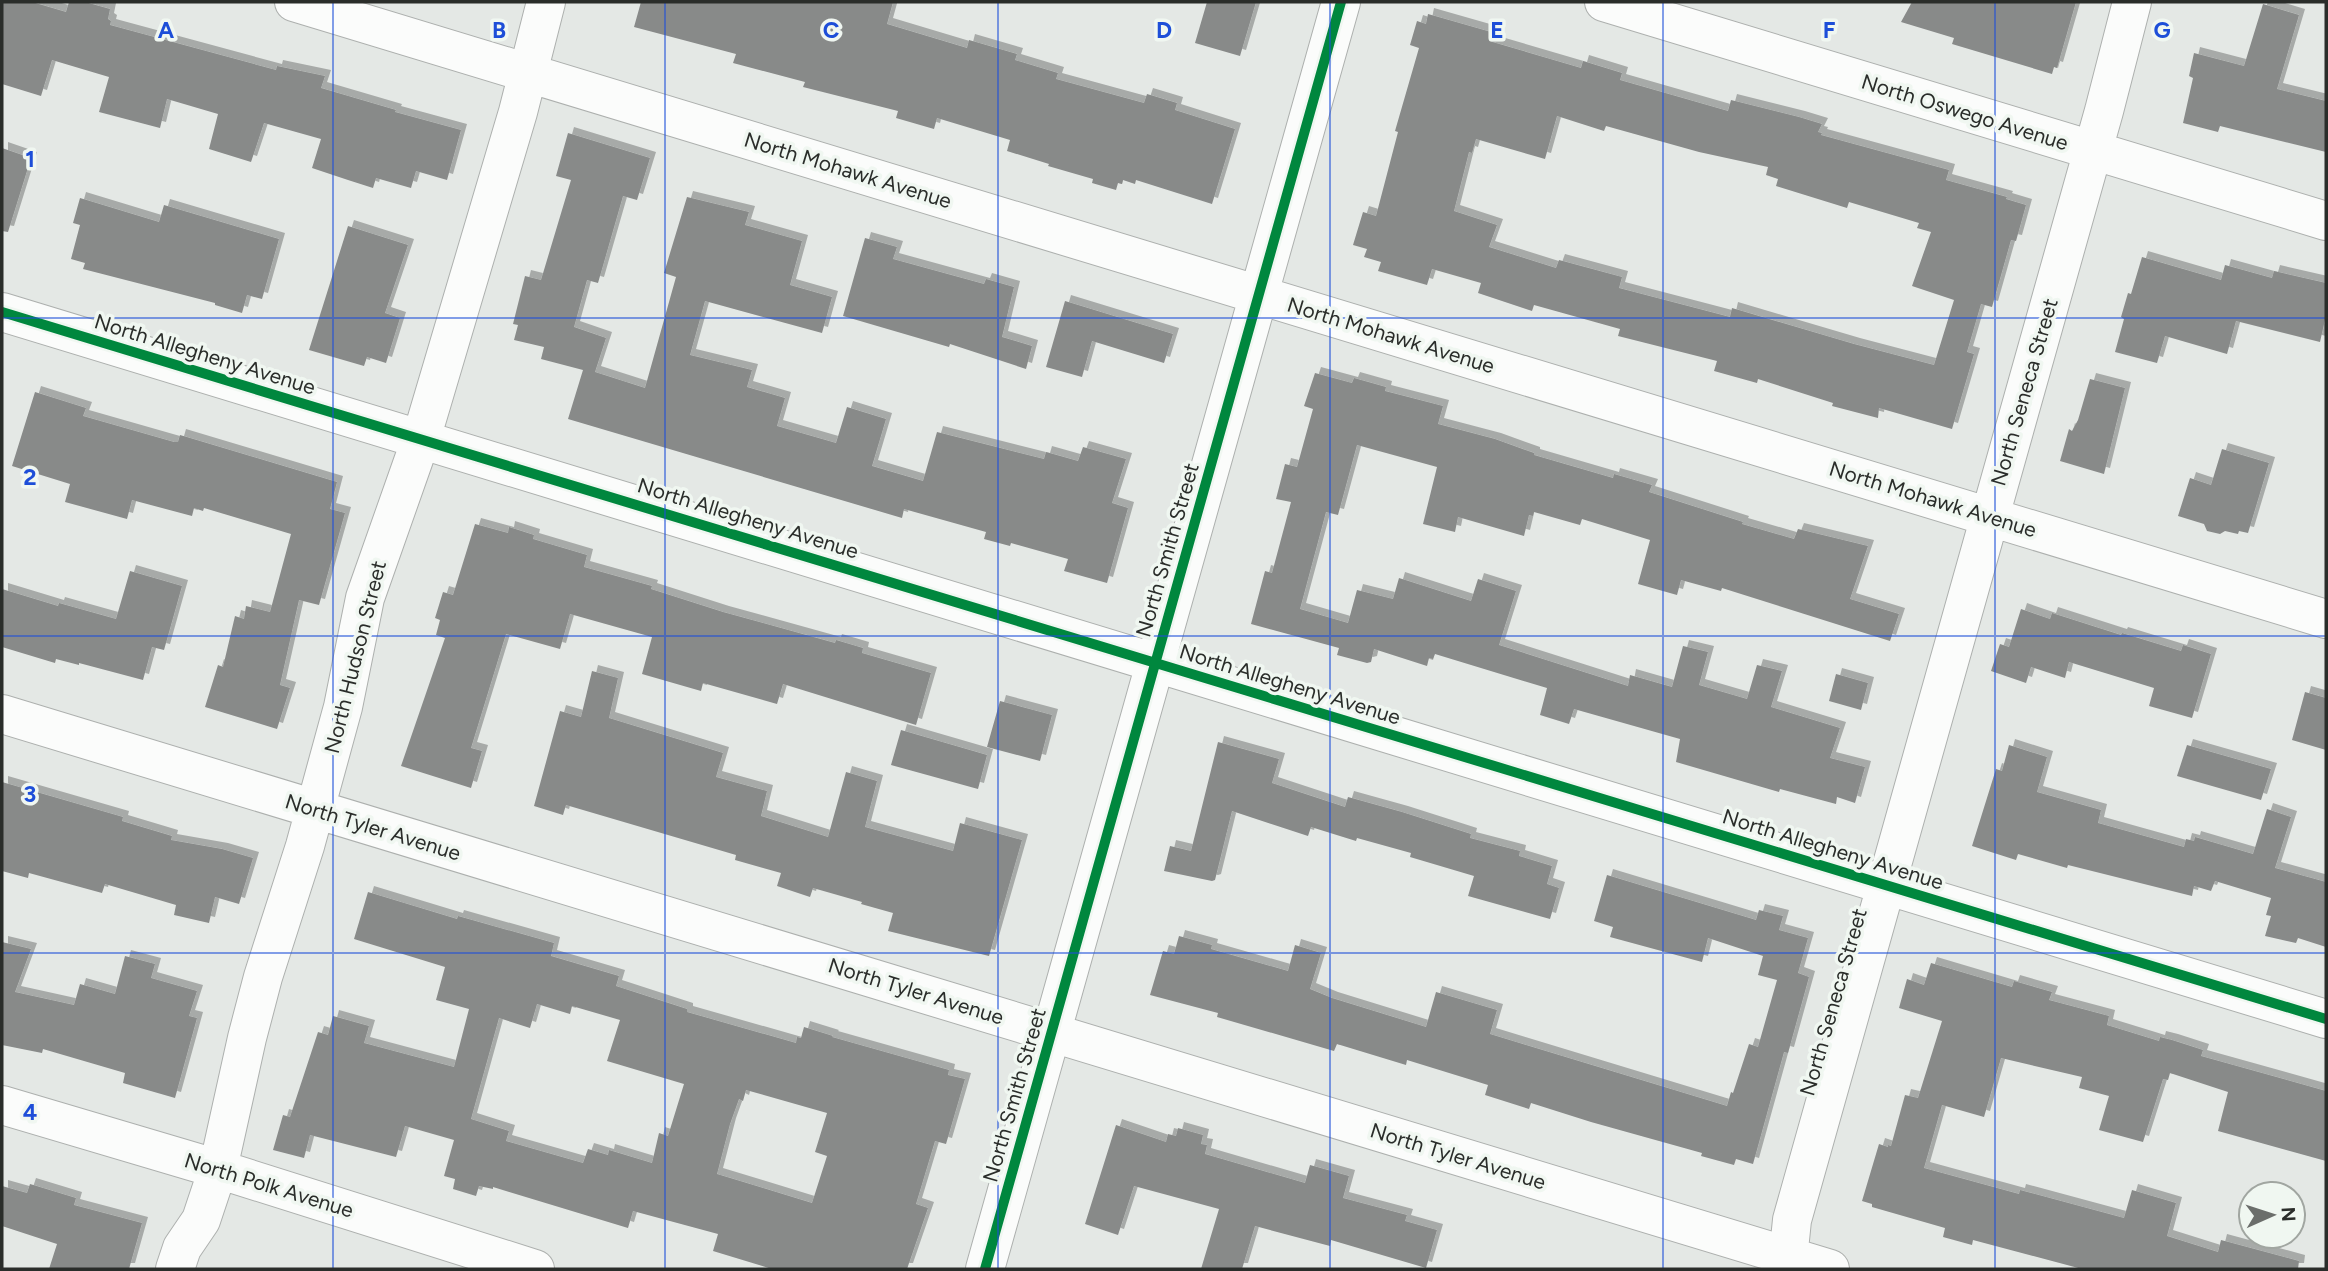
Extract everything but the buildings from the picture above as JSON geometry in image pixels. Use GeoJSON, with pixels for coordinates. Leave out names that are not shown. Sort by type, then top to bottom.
{"type":"FeatureCollection","features":[{"type":"Feature","properties":{"kind":"street","name":"North Mohawk Avenue"},"geometry":{"type":"LineString","coordinates":[[294,2],[2326,619]]}},
{"type":"Feature","properties":{"kind":"street","name":"North Hudson Street"},"geometry":{"type":"LineString","coordinates":[[175,1269],[182,1248],[201,1220],[218,1169],[259,989],[315,809],[343,707],[365,598],[421,439],[518,112],[526,72],[546,2]]}},
{"type":"Feature","properties":{"kind":"street","name":"North Smith Street"},"geometry":{"type":"LineString","coordinates":[[985,1269],[1341,2]]}},
{"type":"Feature","properties":{"kind":"street","name":"North Oswego Avenue"},"geometry":{"type":"LineString","coordinates":[[1604,2],[2326,221]]}},
{"type":"Feature","properties":{"kind":"street","name":"North Seneca Street"},"geometry":{"type":"LineString","coordinates":[[1787,1263],[1792,1220],[2132,2]]}},
{"type":"Feature","properties":{"kind":"street","name":"North Allegheny Avenue"},"geometry":{"type":"LineString","coordinates":[[2,312],[2326,1020]]}},
{"type":"Feature","properties":{"kind":"street","name":"North Tyler Avenue"},"geometry":{"type":"LineString","coordinates":[[2,714],[1052,1032],[1787,1263],[1830,1269]]}},
{"type":"Feature","properties":{"kind":"street","name":"North Polk Avenue"},"geometry":{"type":"LineString","coordinates":[[2,1105],[218,1169],[535,1269]]}},
{"type":"Feature","properties":{"kind":"cycle path"},"geometry":{"type":"LineString","coordinates":[[985,1269],[1341,2]]}},
{"type":"Feature","properties":{"kind":"cycle path"},"geometry":{"type":"LineString","coordinates":[[2,312],[2326,1019]]}}]}
